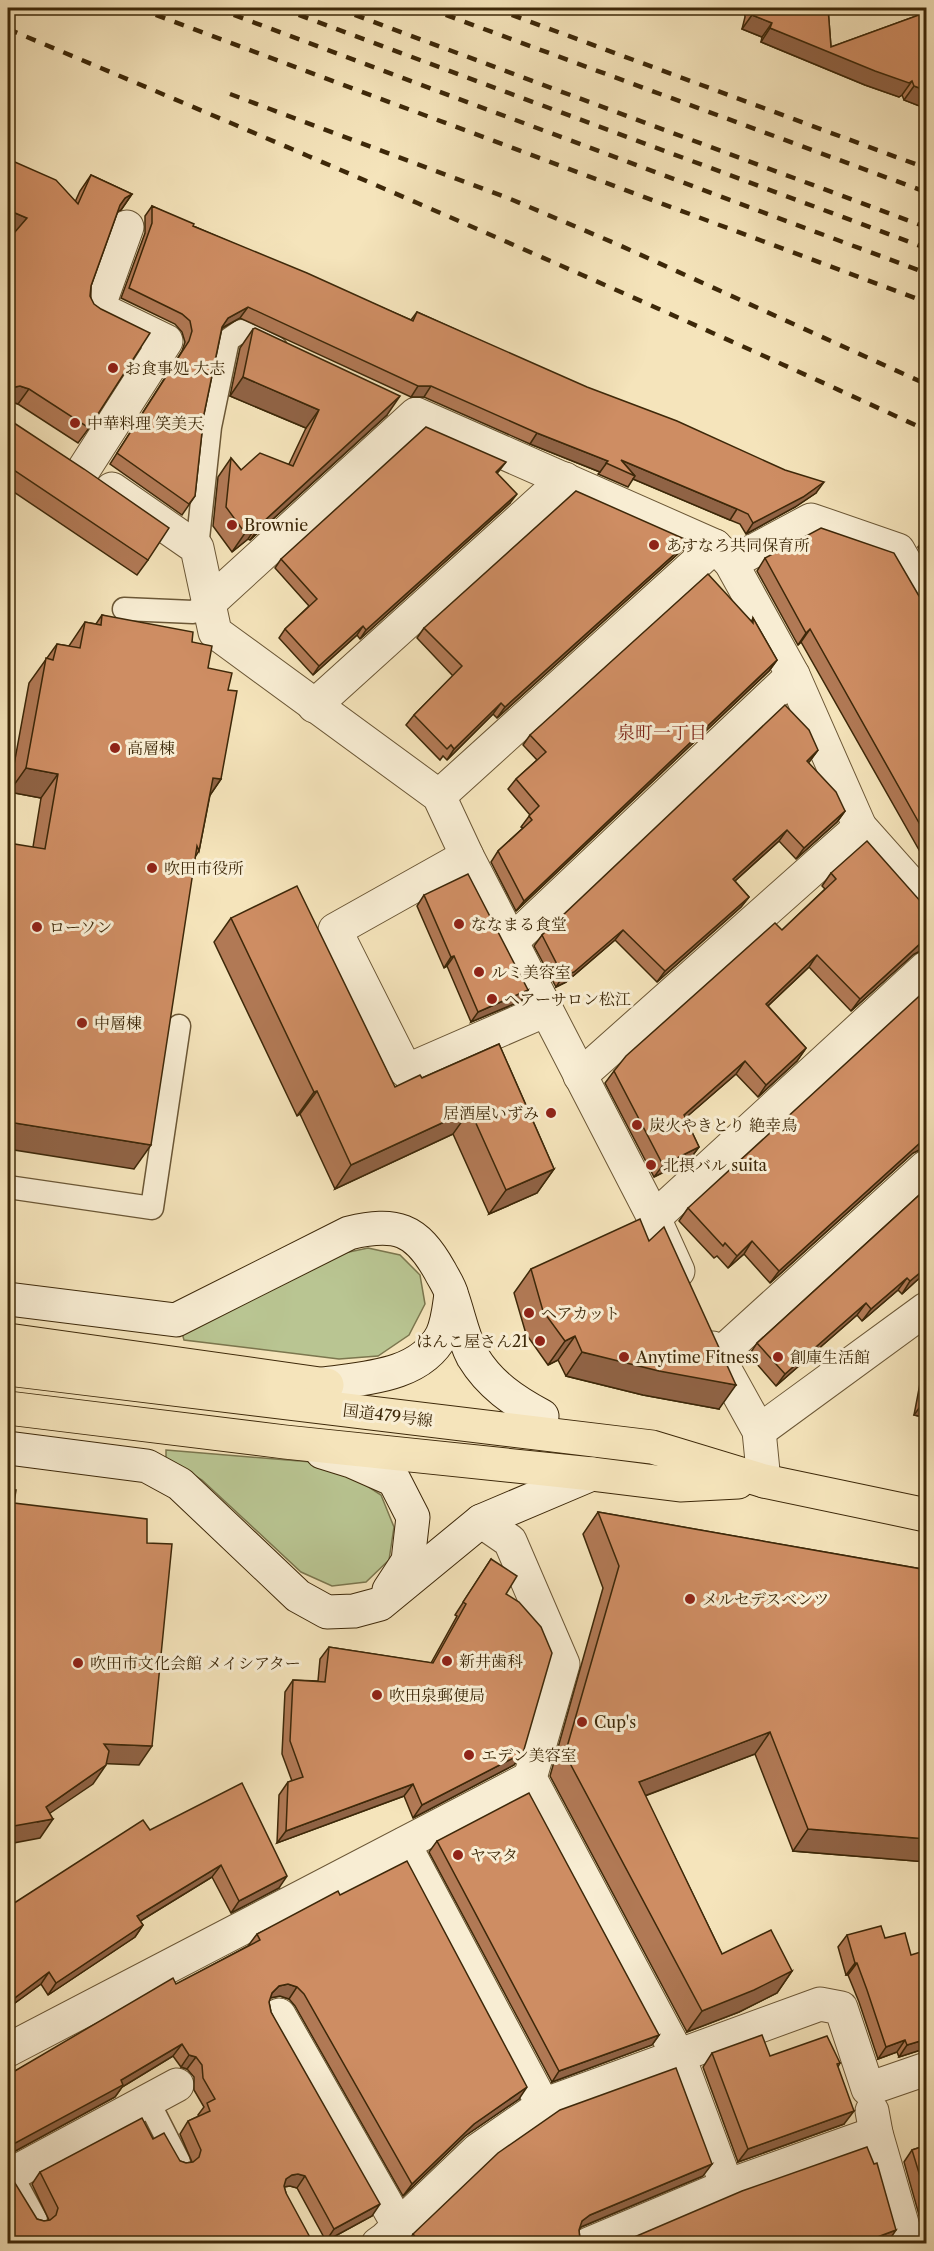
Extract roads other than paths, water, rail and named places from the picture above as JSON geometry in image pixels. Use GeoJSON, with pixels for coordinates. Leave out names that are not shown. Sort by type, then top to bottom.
{"type":"FeatureCollection","features":[{"type":"Feature","properties":{"kind":"highway"},"geometry":{"type":"LineString","coordinates":[[8,1340],[542,1416],[651,1447]]}},
{"type":"Feature","properties":{"kind":"highway","name":"国道479号線"},"geometry":{"type":"LineString","coordinates":[[8,1369],[651,1447],[764,1481],[927,1515]]}},
{"type":"Feature","properties":{"kind":"highway","name":"国道479号線"},"geometry":{"type":"LineString","coordinates":[[8,1408],[285,1442],[680,1485],[764,1481]]}},
{"type":"Feature","properties":{"kind":"street"},"geometry":{"type":"LineString","coordinates":[[84,469],[166,341],[98,308],[127,227]]}},
{"type":"Feature","properties":{"kind":"street"},"geometry":{"type":"LineString","coordinates":[[209,603],[406,409],[565,479],[723,554],[793,675],[860,827],[927,901]]}},
{"type":"Feature","properties":{"kind":"street"},"geometry":{"type":"LineString","coordinates":[[55,451],[197,548],[215,632],[439,796],[467,856],[654,1218],[688,1293]]}},
{"type":"Feature","properties":{"kind":"street"},"geometry":{"type":"LineString","coordinates":[[314,706],[565,479]]}},
{"type":"Feature","properties":{"kind":"street"},"geometry":{"type":"LineString","coordinates":[[439,796],[723,554],[811,520],[898,550],[927,598]]}},
{"type":"Feature","properties":{"kind":"street"},"geometry":{"type":"LineString","coordinates":[[511,942],[793,675]]}},
{"type":"Feature","properties":{"kind":"street"},"geometry":{"type":"LineString","coordinates":[[580,1076],[860,827]]}},
{"type":"Feature","properties":{"kind":"street"},"geometry":{"type":"LineString","coordinates":[[467,856],[335,930],[406,1071],[546,1010]]}},
{"type":"Feature","properties":{"kind":"street"},"geometry":{"type":"LineString","coordinates":[[654,1218],[927,968]]}},
{"type":"Feature","properties":{"kind":"street"},"geometry":{"type":"LineString","coordinates":[[717,1357],[927,1167]]}},
{"type":"Feature","properties":{"kind":"street"},"geometry":{"type":"LineString","coordinates":[[8,1299],[176,1320],[349,1233],[372,1228],[392,1229],[409,1233],[429,1251],[451,1293],[462,1330],[473,1356],[491,1381],[511,1400],[542,1416]]}},
{"type":"Feature","properties":{"kind":"street"},"geometry":{"type":"LineString","coordinates":[[323,1384],[392,1373],[414,1363],[429,1352],[441,1336],[446,1323],[451,1293]]}},
{"type":"Feature","properties":{"kind":"street"},"geometry":{"type":"LineString","coordinates":[[759,1431],[927,1309]]}},
{"type":"Feature","properties":{"kind":"street"},"geometry":{"type":"LineString","coordinates":[[702,1325],[717,1357],[759,1431],[764,1481]]}},
{"type":"Feature","properties":{"kind":"street"},"geometry":{"type":"LineString","coordinates":[[285,1442],[351,1461],[393,1480],[413,1517],[408,1562],[380,1604]]}},
{"type":"Feature","properties":{"kind":"street"},"geometry":{"type":"LineString","coordinates":[[8,1448],[147,1466],[180,1484],[298,1596],[327,1612],[354,1611],[380,1604],[481,1521],[592,1474]]}},
{"type":"Feature","properties":{"kind":"street"},"geometry":{"type":"LineString","coordinates":[[481,1521],[510,1541],[563,1664],[530,1778],[679,2057],[727,2186]]}},
{"type":"Feature","properties":{"kind":"street"},"geometry":{"type":"LineString","coordinates":[[8,2050],[530,1778]]}},
{"type":"Feature","properties":{"kind":"street"},"geometry":{"type":"LineString","coordinates":[[404,1844],[543,2105]]}},
{"type":"Feature","properties":{"kind":"street"},"geometry":{"type":"LineString","coordinates":[[279,2015],[388,2238],[478,2150],[543,2105],[820,2004],[841,2008],[867,2089],[876,2133],[908,2244]]}},
{"type":"Feature","properties":{"kind":"street"},"geometry":{"type":"LineString","coordinates":[[867,2089],[927,2069]]}},
{"type":"Feature","properties":{"kind":"street"},"geometry":{"type":"LineString","coordinates":[[9,2175],[177,2085]]}},
{"type":"Feature","properties":{"kind":"street"},"geometry":{"type":"LineString","coordinates":[[589,2244],[727,2186],[876,2133]]}},
{"type":"Feature","properties":{"kind":"lane"},"geometry":{"type":"LineString","coordinates":[[197,548],[210,426],[228,340],[241,331],[293,356]]}},
{"type":"Feature","properties":{"kind":"lane"},"geometry":{"type":"LineString","coordinates":[[124,609],[193,612],[209,603]]}},
{"type":"Feature","properties":{"kind":"lane"},"geometry":{"type":"LineString","coordinates":[[8,1187],[152,1208],[179,1026]]}},
{"type":"Feature","properties":{"kind":"lane"},"geometry":{"type":"LineString","coordinates":[[148,2101],[179,2162]]}},
{"type":"Feature","properties":{"kind":"lane"},"geometry":{"type":"LineString","coordinates":[[9,2175],[36,2220]]}},
{"type":"Feature","properties":{"kind":"railway"},"geometry":{"type":"LineString","coordinates":[[137,8],[926,302]]}},
{"type":"Feature","properties":{"kind":"railway"},"geometry":{"type":"LineString","coordinates":[[215,8],[926,273]]}},
{"type":"Feature","properties":{"kind":"railway"},"geometry":{"type":"LineString","coordinates":[[280,8],[926,248]]}},
{"type":"Feature","properties":{"kind":"railway"},"geometry":{"type":"LineString","coordinates":[[336,8],[926,227]]}},
{"type":"Feature","properties":{"kind":"railway"},"geometry":{"type":"LineString","coordinates":[[427,8],[926,192]]}},
{"type":"Feature","properties":{"kind":"railway"},"geometry":{"type":"LineString","coordinates":[[493,8],[926,168]]}},
{"type":"Feature","properties":{"kind":"railway"},"geometry":{"type":"LineString","coordinates":[[8,29],[469,225],[926,430]]}},
{"type":"Feature","properties":{"kind":"railway"},"geometry":{"type":"LineString","coordinates":[[230,94],[508,198],[619,245],[926,384]]}},
{"type":"Feature","properties":{"kind":"place","name":"お食事処 大志"},"geometry":{"type":"Point","coordinates":[113,368]}},
{"type":"Feature","properties":{"kind":"place","name":"中華料理 笑美天"},"geometry":{"type":"Point","coordinates":[75,423]}},
{"type":"Feature","properties":{"kind":"place","name":"Brownie"},"geometry":{"type":"Point","coordinates":[232,525]}},
{"type":"Feature","properties":{"kind":"place","name":"あすなろ共同保育所"},"geometry":{"type":"Point","coordinates":[654,545]}},
{"type":"Feature","properties":{"kind":"place","name":"高層棟"},"geometry":{"type":"Point","coordinates":[115,748]}},
{"type":"Feature","properties":{"kind":"place","name":"吹田市役所"},"geometry":{"type":"Point","coordinates":[152,868]}},
{"type":"Feature","properties":{"kind":"place","name":"ななまる食堂"},"geometry":{"type":"Point","coordinates":[459,924]}},
{"type":"Feature","properties":{"kind":"place","name":"ローソン"},"geometry":{"type":"Point","coordinates":[37,927]}},
{"type":"Feature","properties":{"kind":"place","name":"ルミ美容室"},"geometry":{"type":"Point","coordinates":[479,972]}},
{"type":"Feature","properties":{"kind":"place","name":"ヘアーサロン松江"},"geometry":{"type":"Point","coordinates":[492,999]}},
{"type":"Feature","properties":{"kind":"place","name":"中層棟"},"geometry":{"type":"Point","coordinates":[82,1023]}},
{"type":"Feature","properties":{"kind":"place","name":"居酒屋いずみ"},"geometry":{"type":"Point","coordinates":[551,1113]}},
{"type":"Feature","properties":{"kind":"place","name":"炭火やきとり 絶幸鳥"},"geometry":{"type":"Point","coordinates":[637,1125]}},
{"type":"Feature","properties":{"kind":"place","name":"北摂バル suita"},"geometry":{"type":"Point","coordinates":[651,1165]}},
{"type":"Feature","properties":{"kind":"place","name":"ヘアカット"},"geometry":{"type":"Point","coordinates":[529,1313]}},
{"type":"Feature","properties":{"kind":"place","name":"はんこ屋さん21"},"geometry":{"type":"Point","coordinates":[540,1341]}},
{"type":"Feature","properties":{"kind":"place","name":"Anytime Fitness"},"geometry":{"type":"Point","coordinates":[624,1357]}},
{"type":"Feature","properties":{"kind":"place","name":"創庫生活館"},"geometry":{"type":"Point","coordinates":[778,1357]}},
{"type":"Feature","properties":{"kind":"place","name":"メルセデスベンツ"},"geometry":{"type":"Point","coordinates":[690,1599]}},
{"type":"Feature","properties":{"kind":"place","name":"新井歯科"},"geometry":{"type":"Point","coordinates":[447,1661]}},
{"type":"Feature","properties":{"kind":"place","name":"吹田市文化会館 メイシアター"},"geometry":{"type":"Point","coordinates":[78,1663]}},
{"type":"Feature","properties":{"kind":"place","name":"吹田泉郵便局"},"geometry":{"type":"Point","coordinates":[377,1695]}},
{"type":"Feature","properties":{"kind":"place","name":"Cup's"},"geometry":{"type":"Point","coordinates":[582,1722]}},
{"type":"Feature","properties":{"kind":"place","name":"エデン美容室"},"geometry":{"type":"Point","coordinates":[469,1755]}},
{"type":"Feature","properties":{"kind":"place","name":"ヤマタ"},"geometry":{"type":"Point","coordinates":[458,1855]}},
{"type":"Feature","properties":{"kind":"district","name":"泉町一丁目"},"geometry":{"type":"Point","coordinates":[662,733]}}]}
